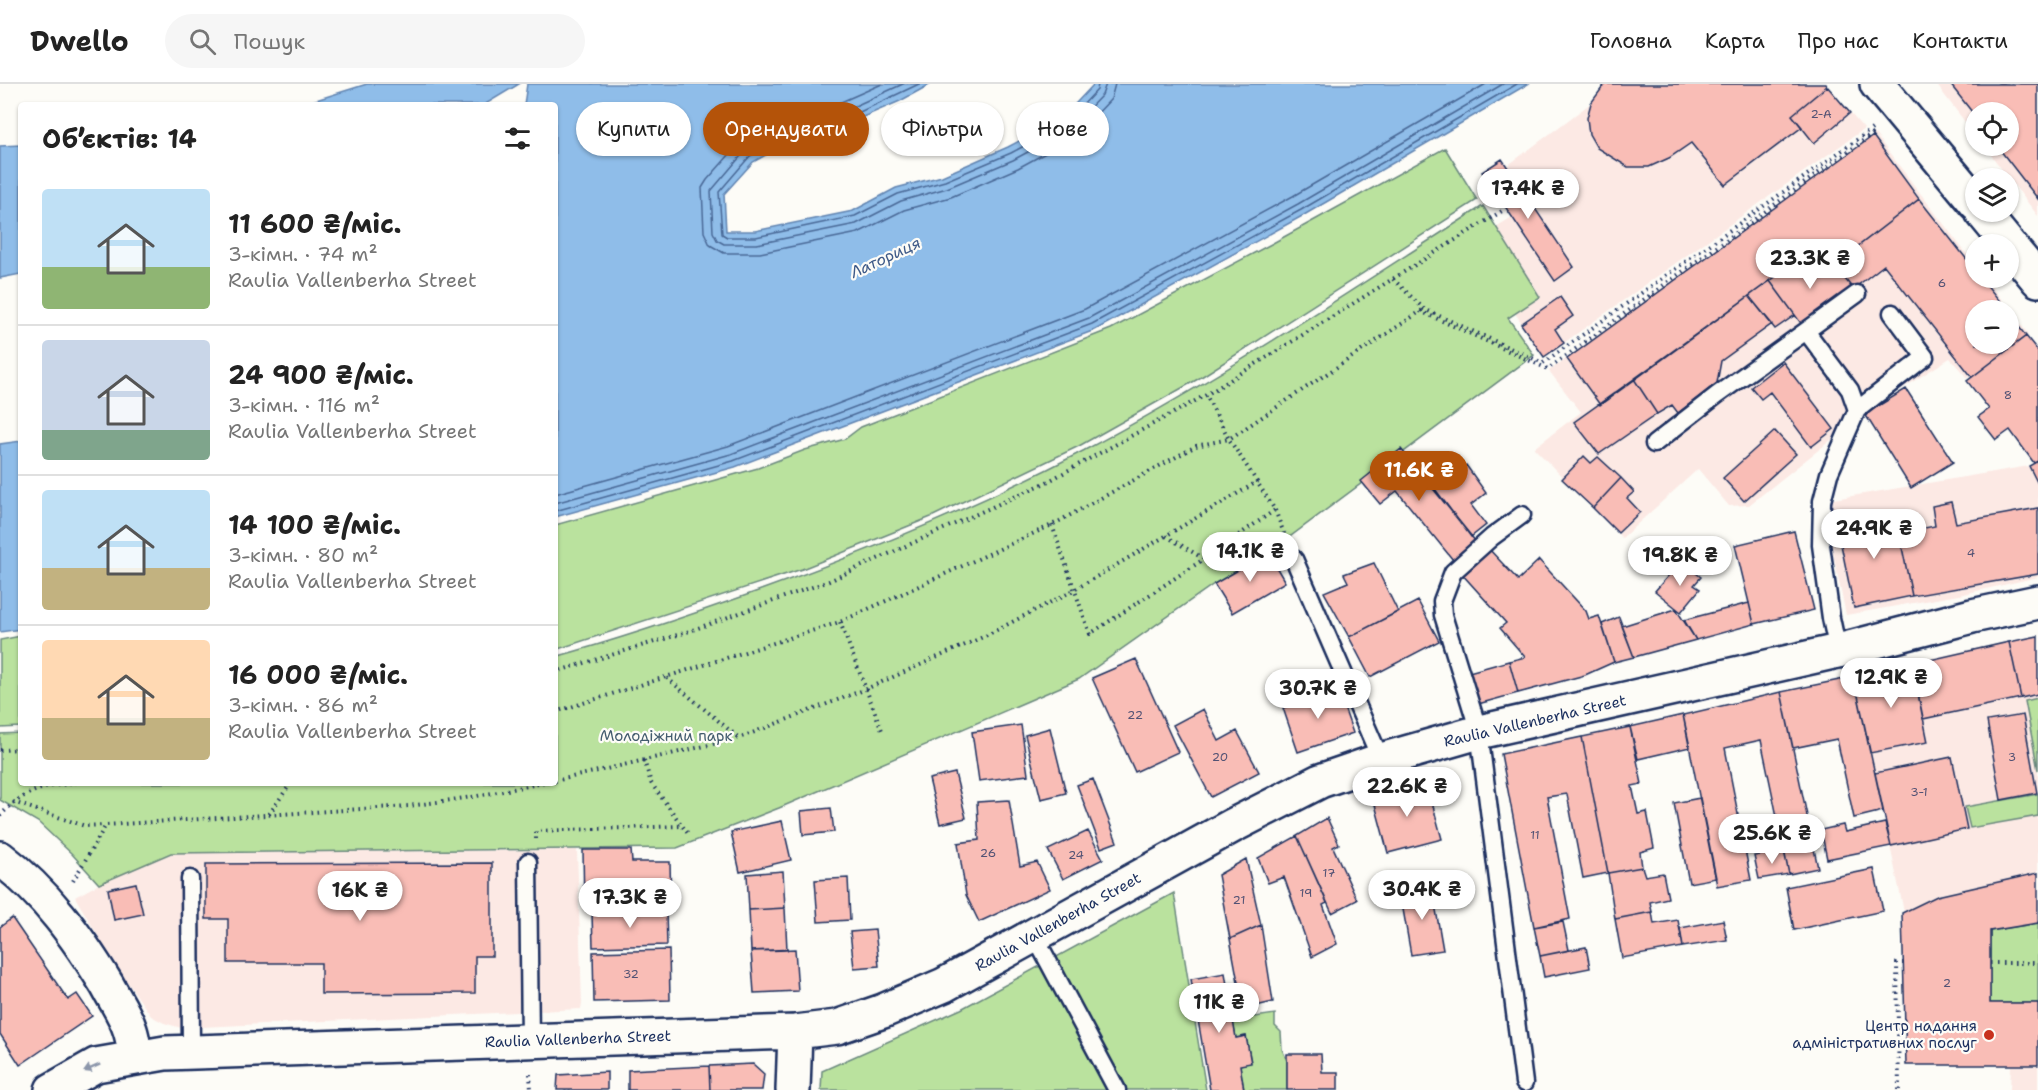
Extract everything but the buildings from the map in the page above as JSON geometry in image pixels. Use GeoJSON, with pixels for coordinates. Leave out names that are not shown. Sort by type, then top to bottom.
{"type":"FeatureCollection","features":[{"type":"Feature","properties":{"kind":"street"},"geometry":{"type":"LineString","coordinates":[[1877,84],[1965,190]]}},
{"type":"Feature","properties":{"kind":"street"},"geometry":{"type":"LineString","coordinates":[[1990,222],[2038,280]]}},
{"type":"Feature","properties":{"kind":"street","name":"Raulia Vallenberha Street"},"geometry":{"type":"LineString","coordinates":[[52,1090],[96,1065],[165,1053],[191,1051],[530,1054],[837,1027],[883,1011],[944,985],[1251,816],[1320,781],[1381,760],[1479,732],[1838,651],[1972,616],[2038,602]]}},
{"type":"Feature","properties":{"kind":"street"},"geometry":{"type":"LineString","coordinates":[[0,858],[25,878],[65,922],[93,963],[124,1015],[131,1033],[136,1058]]}},
{"type":"Feature","properties":{"kind":"street"},"geometry":{"type":"LineString","coordinates":[[794,1090],[795,1032]]}},
{"type":"Feature","properties":{"kind":"lane"},"geometry":{"type":"LineString","coordinates":[[1654,444],[1717,395],[1857,294]]}},
{"type":"Feature","properties":{"kind":"lane"},"geometry":{"type":"LineString","coordinates":[[1838,651],[1821,545],[1822,501],[1829,474],[1857,410],[1925,357],[1892,313]]}},
{"type":"Feature","properties":{"kind":"lane"},"geometry":{"type":"LineString","coordinates":[[1806,331],[1850,390],[1857,410]]}},
{"type":"Feature","properties":{"kind":"lane"},"geometry":{"type":"LineString","coordinates":[[1522,515],[1492,537],[1453,572],[1442,601],[1443,615],[1479,732],[1524,1083]]}},
{"type":"Feature","properties":{"kind":"lane"},"geometry":{"type":"LineString","coordinates":[[1294,559],[1381,760]]}},
{"type":"Feature","properties":{"kind":"lane"},"geometry":{"type":"LineString","coordinates":[[528,862],[530,1054]]}},
{"type":"Feature","properties":{"kind":"lane"},"geometry":{"type":"LineString","coordinates":[[190,879],[191,1051]]}},
{"type":"Feature","properties":{"kind":"lane"},"geometry":{"type":"LineString","coordinates":[[1034,935],[1118,1090]]}},
{"type":"Feature","properties":{"kind":"path"},"geometry":{"type":"LineString","coordinates":[[1393,279],[1422,310],[1548,369],[1874,130]]}},
{"type":"Feature","properties":{"kind":"path"},"geometry":{"type":"LineString","coordinates":[[558,671],[684,633],[829,581],[1045,483],[1206,395],[1502,211]]}},
{"type":"Feature","properties":{"kind":"path"},"geometry":{"type":"LineString","coordinates":[[558,711],[840,622],[1052,525],[1196,446],[1229,439],[1422,310]]}},
{"type":"Feature","properties":{"kind":"path"},"geometry":{"type":"LineString","coordinates":[[1052,525],[1090,634],[1275,510],[1229,439],[1206,395]]}},
{"type":"Feature","properties":{"kind":"path"},"geometry":{"type":"LineString","coordinates":[[558,778],[739,738],[866,689],[983,637],[1074,591],[1257,482]]}},
{"type":"Feature","properties":{"kind":"path"},"geometry":{"type":"LineString","coordinates":[[1166,536],[1204,559]]}},
{"type":"Feature","properties":{"kind":"path"},"geometry":{"type":"LineString","coordinates":[[840,622],[883,734]]}},
{"type":"Feature","properties":{"kind":"path"},"geometry":{"type":"LineString","coordinates":[[667,677],[739,738]]}},
{"type":"Feature","properties":{"kind":"path"},"geometry":{"type":"LineString","coordinates":[[0,750],[18,749]]}},
{"type":"Feature","properties":{"kind":"path"},"geometry":{"type":"LineString","coordinates":[[644,760],[651,783],[688,835]]}},
{"type":"Feature","properties":{"kind":"path"},"geometry":{"type":"LineString","coordinates":[[0,816],[13,802],[46,786]]}},
{"type":"Feature","properties":{"kind":"path"},"geometry":{"type":"LineString","coordinates":[[268,813],[289,786]]}},
{"type":"Feature","properties":{"kind":"path"},"geometry":{"type":"LineString","coordinates":[[13,802],[86,826],[408,806],[472,798],[529,786]]}},
{"type":"Feature","properties":{"kind":"path"},"geometry":{"type":"LineString","coordinates":[[69,887],[106,825]]}},
{"type":"Feature","properties":{"kind":"path"},"geometry":{"type":"LineString","coordinates":[[536,842],[536,831],[682,826]]}},
{"type":"Feature","properties":{"kind":"path"},"geometry":{"type":"LineString","coordinates":[[1899,1090],[1897,963],[1904,963]]}},
{"type":"Feature","properties":{"kind":"path"},"geometry":{"type":"LineString","coordinates":[[1990,963],[2038,963]]}},
{"type":"Feature","properties":{"kind":"path"},"geometry":{"type":"LineString","coordinates":[[530,1054],[531,1090]]}},
{"type":"Feature","properties":{"kind":"shaded area"},"geometry":{"type":"Polygon","coordinates":[[[1605,84],[1825,84],[1864,129],[1544,357],[1515,313],[1540,296],[1496,227],[1512,217],[1482,172],[1502,159],[1507,166],[1591,103],[1605,84]]]}},
{"type":"Feature","properties":{"kind":"shaded area"},"geometry":{"type":"Polygon","coordinates":[[[1936,84],[2038,84],[2038,216],[2019,191],[2019,168],[2001,168],[1992,156],[2019,156],[2019,102],[1965,102],[1965,122],[1936,84]]]}},
{"type":"Feature","properties":{"kind":"shaded area"},"geometry":{"type":"Polygon","coordinates":[[[1875,134],[1965,252],[1965,288],[1993,288],[2002,300],[1965,300],[1965,354],[2000,354],[1967,378],[1950,358],[1864,413],[1848,406],[1840,433],[1749,505],[1729,506],[1698,469],[1622,538],[1534,448],[1581,412],[1549,371],[1875,134]]]}},
{"type":"Feature","properties":{"kind":"shaded area"},"geometry":{"type":"Polygon","coordinates":[[[2019,322],[2028,334],[2019,340],[2019,322]]]}},
{"type":"Feature","properties":{"kind":"shaded area"},"geometry":{"type":"Polygon","coordinates":[[[2038,461],[2038,577],[1964,594],[1846,615],[1822,501],[2029,466],[2038,461]]]}},
{"type":"Feature","properties":{"kind":"shaded area"},"geometry":{"type":"Polygon","coordinates":[[[2038,635],[2038,873],[1937,896],[1904,912],[1854,675],[2038,635]]]}},
{"type":"Feature","properties":{"kind":"shaded area"},"geometry":{"type":"Polygon","coordinates":[[[577,850],[581,1009],[181,1028],[151,1016],[114,963],[75,897],[99,884],[171,853],[577,850]]]}},
{"type":"Feature","properties":{"kind":"shaded area"},"geometry":{"type":"Polygon","coordinates":[[[2011,1065],[2038,1065],[2038,1090],[2010,1090],[2011,1065]]]}},
{"type":"Feature","properties":{"kind":"green space"},"geometry":{"type":"Polygon","coordinates":[[[1445,148],[1477,200],[1198,379],[1079,446],[931,517],[802,569],[558,649],[558,524],[758,468],[805,450],[845,439],[861,427],[1111,329],[1445,148]]]}},
{"type":"Feature","properties":{"kind":"green space","name":"Молодіжний парк"},"geometry":{"type":"Polygon","coordinates":[[[1483,206],[1540,297],[1508,318],[1534,355],[1268,553],[1214,584],[1079,679],[779,808],[677,848],[171,853],[99,884],[38,822],[0,800],[0,734],[18,733],[18,786],[558,786],[558,656],[657,626],[800,576],[923,527],[1004,490],[1083,451],[1186,394],[1483,206]]]}},
{"type":"Feature","properties":{"kind":"green space"},"geometry":{"type":"Polygon","coordinates":[[[18,637],[18,727],[0,728],[0,640],[18,637]]]}},
{"type":"Feature","properties":{"kind":"green space"},"geometry":{"type":"Polygon","coordinates":[[[2038,698],[2038,770],[2025,701],[2038,698]]]}},
{"type":"Feature","properties":{"kind":"green space"},"geometry":{"type":"Polygon","coordinates":[[[2038,794],[2038,816],[1970,828],[1965,807],[2038,794]]]}},
{"type":"Feature","properties":{"kind":"green space"},"geometry":{"type":"Polygon","coordinates":[[[1174,893],[1206,1090],[821,1090],[822,1071],[961,1009],[1174,893]]]}},
{"type":"Feature","properties":{"kind":"green space"},"geometry":{"type":"Polygon","coordinates":[[[2038,923],[2038,1003],[1990,1003],[1990,931],[2038,923]]]}},
{"type":"Feature","properties":{"kind":"green space"},"geometry":{"type":"Polygon","coordinates":[[[1246,1008],[1255,1017],[1275,1014],[1275,1026],[1281,1032],[1282,1049],[1287,1061],[1287,1090],[1244,1090],[1240,1065],[1251,1062],[1246,1036],[1236,1038],[1233,1022],[1246,1008]]]}},
{"type":"Feature","properties":{"kind":"water"},"geometry":{"type":"Polygon","coordinates":[[[367,84],[519,84],[489,102],[310,102],[367,84]]]}},
{"type":"Feature","properties":{"kind":"water","name":"Латориця"},"geometry":{"type":"Polygon","coordinates":[[[527,84],[931,84],[898,102],[881,102],[881,109],[869,114],[869,102],[703,102],[703,156],[764,156],[753,162],[724,194],[726,231],[755,231],[853,211],[896,188],[942,176],[988,156],[1004,156],[1004,149],[1016,143],[1016,156],[1109,156],[1109,102],[1077,102],[1094,84],[1528,84],[1304,215],[1095,330],[735,467],[558,516],[558,102],[524,102],[527,84]]]}},
{"type":"Feature","properties":{"kind":"water"},"geometry":{"type":"Polygon","coordinates":[[[18,145],[18,275],[0,278],[0,146],[18,145]]]}},
{"type":"Feature","properties":{"kind":"water"},"geometry":{"type":"Polygon","coordinates":[[[18,441],[18,629],[0,632],[0,444],[18,441]]]}},
{"type":"Feature","properties":{"kind":"place","name":"Центр надання адміністративних послуг"},"geometry":{"type":"Point","coordinates":[1989,1035]}}]}
